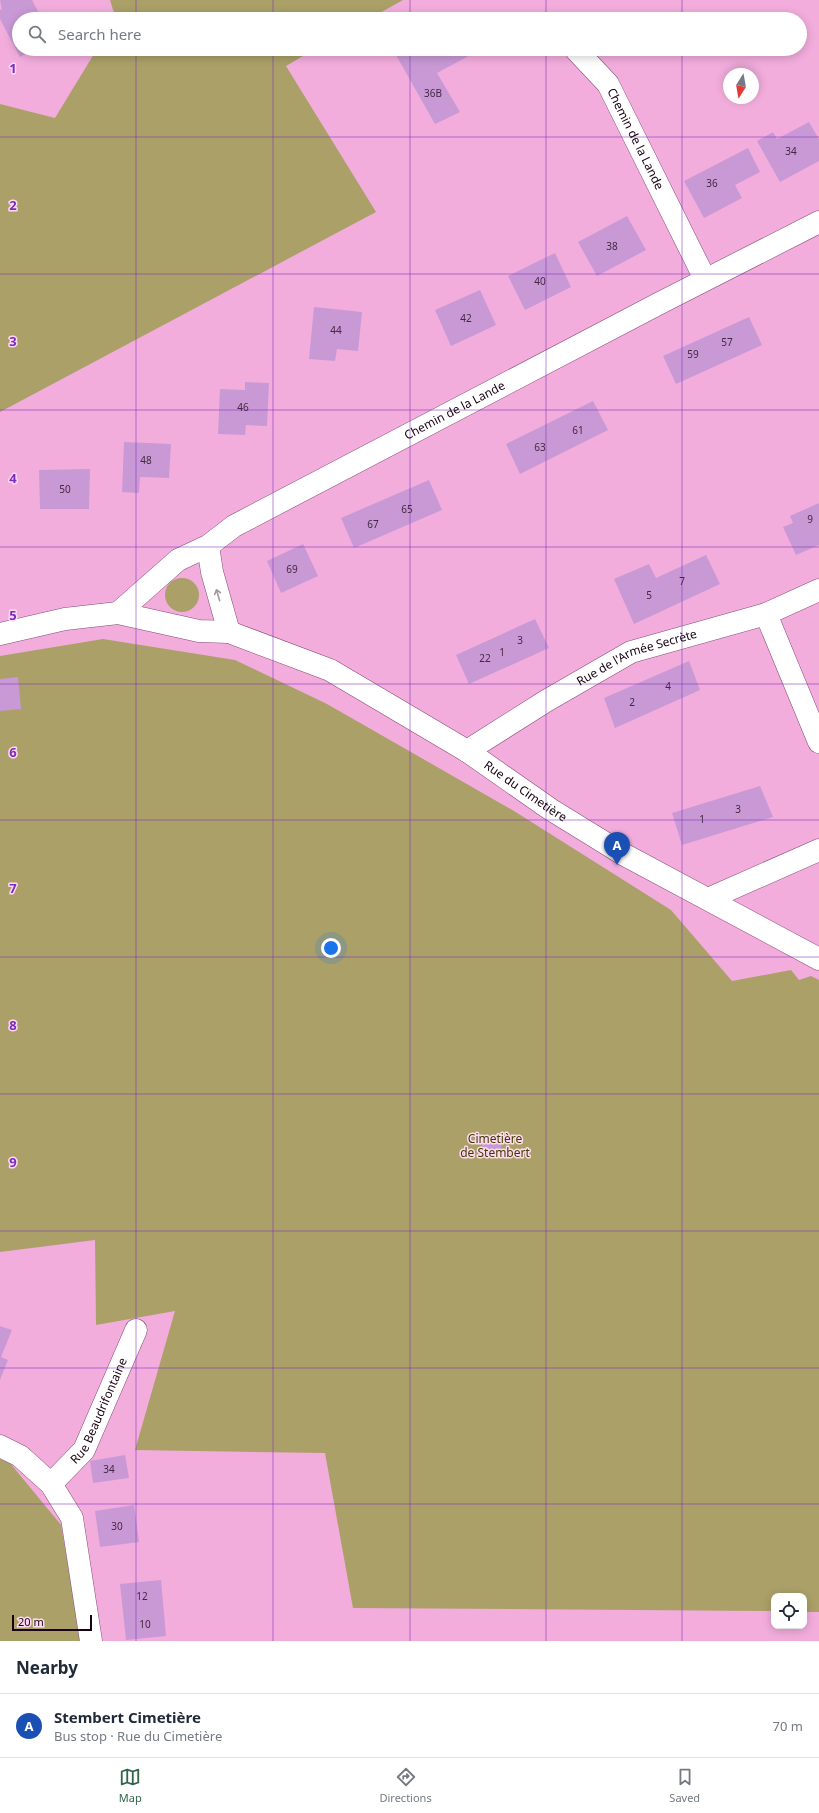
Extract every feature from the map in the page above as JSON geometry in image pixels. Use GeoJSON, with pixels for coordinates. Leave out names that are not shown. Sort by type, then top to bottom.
{"type":"FeatureCollection","features":[{"type":"Feature","properties":{"kind":"street","name":"Chemin de la Lande"},"geometry":{"type":"LineString","coordinates":[[582,56],[608,84],[705,279]]}},
{"type":"Feature","properties":{"kind":"street","name":"Chemin de la Lande"},"geometry":{"type":"LineString","coordinates":[[118,613],[178,560],[208,546],[234,526],[705,279],[819,222]]}},
{"type":"Feature","properties":{"kind":"street"},"geometry":{"type":"LineString","coordinates":[[208,546],[212,572],[229,632]]}},
{"type":"Feature","properties":{"kind":"street","name":"Rue de l'Armée Secrète"},"geometry":{"type":"LineString","coordinates":[[467,751],[546,701],[630,652],[766,614],[819,590]]}},
{"type":"Feature","properties":{"kind":"street"},"geometry":{"type":"LineString","coordinates":[[0,634],[65,619],[118,613]]}},
{"type":"Feature","properties":{"kind":"street","name":"Rue du Cimetière"},"geometry":{"type":"LineString","coordinates":[[118,613],[199,631],[229,632],[330,670],[467,751],[550,809],[623,854],[819,958]]}},
{"type":"Feature","properties":{"kind":"street"},"geometry":{"type":"LineString","coordinates":[[766,614],[819,742]]}},
{"type":"Feature","properties":{"kind":"street"},"geometry":{"type":"LineString","coordinates":[[708,898],[819,850]]}},
{"type":"Feature","properties":{"kind":"street","name":"Rue Beaudrifontaine"},"geometry":{"type":"LineString","coordinates":[[51,1484],[84,1450],[136,1330]]}},
{"type":"Feature","properties":{"kind":"street"},"geometry":{"type":"LineString","coordinates":[[0,1446],[20,1456],[51,1484],[72,1518],[91,1641]]}},
{"type":"Feature","properties":{"kind":"green space"},"geometry":{"type":"Polygon","coordinates":[[[110,0],[403,0],[382,12],[114,12],[110,0]]]}},
{"type":"Feature","properties":{"kind":"green space"},"geometry":{"type":"Polygon","coordinates":[[[93,56],[303,56],[286,66],[376,212],[0,412],[0,104],[55,118],[93,56]]]}},
{"type":"Feature","properties":{"kind":"green space"},"geometry":{"type":"Polygon","coordinates":[[[179,578],[185,578],[194,583],[198,589],[198,601],[194,607],[185,612],[179,612],[170,607],[165,598],[165,592],[170,583],[179,578]]]}},
{"type":"Feature","properties":{"kind":"green space","name":"Cimetière de Stembert"},"geometry":{"type":"Polygon","coordinates":[[[103,639],[235,660],[327,704],[514,811],[671,910],[732,981],[791,970],[799,980],[811,976],[819,980],[819,1612],[807,1612],[807,1593],[771,1593],[771,1611],[353,1608],[325,1453],[135,1450],[175,1311],[96,1325],[95,1240],[0,1252],[0,656],[103,639]]]}},
{"type":"Feature","properties":{"kind":"green space"},"geometry":{"type":"Polygon","coordinates":[[[0,1459],[10,1463],[61,1525],[81,1641],[0,1641],[0,1459]]]}},
{"type":"Feature","properties":{"kind":"building"},"geometry":{"type":"Polygon","coordinates":[[[0,0],[32,0],[38,12],[12,12],[12,42],[0,19],[0,10],[2,9],[0,0]]]}},
{"type":"Feature","properties":{"kind":"building"},"geometry":{"type":"Polygon","coordinates":[[[397,56],[469,56],[437,73],[460,112],[435,124],[397,56]]]}},
{"type":"Feature","properties":{"kind":"building"},"geometry":{"type":"Polygon","coordinates":[[[809,122],[819,139],[819,161],[780,182],[757,141],[773,132],[777,139],[809,122]]]}},
{"type":"Feature","properties":{"kind":"building"},"geometry":{"type":"Polygon","coordinates":[[[748,148],[760,172],[735,185],[742,198],[704,218],[684,181],[748,148]]]}},
{"type":"Feature","properties":{"kind":"building"},"geometry":{"type":"Polygon","coordinates":[[[627,216],[646,250],[597,276],[578,242],[627,216]]]}},
{"type":"Feature","properties":{"kind":"building"},"geometry":{"type":"Polygon","coordinates":[[[555,253],[571,287],[525,310],[508,276],[555,253]]]}},
{"type":"Feature","properties":{"kind":"building"},"geometry":{"type":"Polygon","coordinates":[[[480,290],[496,325],[451,346],[435,310],[480,290]]]}},
{"type":"Feature","properties":{"kind":"building"},"geometry":{"type":"Polygon","coordinates":[[[314,307],[362,312],[358,351],[337,349],[335,361],[309,359],[314,307]]]}},
{"type":"Feature","properties":{"kind":"building"},"geometry":{"type":"Polygon","coordinates":[[[749,317],[762,345],[676,384],[663,356],[749,317]]]}},
{"type":"Feature","properties":{"kind":"building"},"geometry":{"type":"Polygon","coordinates":[[[245,382],[269,383],[267,426],[246,425],[245,435],[218,434],[220,389],[245,390],[245,382]]]}},
{"type":"Feature","properties":{"kind":"building"},"geometry":{"type":"Polygon","coordinates":[[[593,401],[608,430],[520,474],[506,444],[593,401]]]}},
{"type":"Feature","properties":{"kind":"building"},"geometry":{"type":"Polygon","coordinates":[[[124,442],[171,444],[169,478],[140,477],[139,493],[122,492],[124,442]]]}},
{"type":"Feature","properties":{"kind":"building"},"geometry":{"type":"Polygon","coordinates":[[[90,469],[89,509],[40,509],[39,470],[90,469]]]}},
{"type":"Feature","properties":{"kind":"building"},"geometry":{"type":"Polygon","coordinates":[[[429,480],[442,510],[354,548],[341,518],[429,480]]]}},
{"type":"Feature","properties":{"kind":"building"},"geometry":{"type":"Polygon","coordinates":[[[819,503],[819,545],[796,555],[783,527],[793,523],[790,516],[819,503]]]}},
{"type":"Feature","properties":{"kind":"building"},"geometry":{"type":"Polygon","coordinates":[[[303,544],[318,576],[281,593],[267,561],[303,544]]]}},
{"type":"Feature","properties":{"kind":"building"},"geometry":{"type":"Polygon","coordinates":[[[706,555],[720,584],[634,624],[614,579],[649,564],[656,578],[706,555]]]}},
{"type":"Feature","properties":{"kind":"building"},"geometry":{"type":"Polygon","coordinates":[[[535,619],[549,648],[469,684],[456,655],[535,619]]]}},
{"type":"Feature","properties":{"kind":"building"},"geometry":{"type":"Polygon","coordinates":[[[689,661],[700,690],[615,728],[604,698],[689,661]]]}},
{"type":"Feature","properties":{"kind":"building"},"geometry":{"type":"Polygon","coordinates":[[[18,677],[21,709],[0,711],[0,679],[18,677]]]}},
{"type":"Feature","properties":{"kind":"building"},"geometry":{"type":"Polygon","coordinates":[[[760,786],[773,817],[682,845],[672,813],[760,786]]]}},
{"type":"Feature","properties":{"kind":"building"},"geometry":{"type":"Polygon","coordinates":[[[499,1134],[502,1150],[484,1154],[480,1138],[499,1134]]]}},
{"type":"Feature","properties":{"kind":"building"},"geometry":{"type":"Polygon","coordinates":[[[0,1326],[12,1330],[1,1357],[8,1360],[0,1380],[0,1326]]]}},
{"type":"Feature","properties":{"kind":"building"},"geometry":{"type":"Polygon","coordinates":[[[125,1455],[129,1478],[93,1483],[90,1461],[125,1455]]]}},
{"type":"Feature","properties":{"kind":"building"},"geometry":{"type":"Polygon","coordinates":[[[134,1505],[139,1542],[100,1547],[95,1511],[134,1505]]]}},
{"type":"Feature","properties":{"kind":"building"},"geometry":{"type":"Polygon","coordinates":[[[161,1580],[166,1636],[126,1640],[120,1584],[161,1580]]]}},
{"type":"Feature","properties":{"kind":"place","name":"Stembert Cimetière"},"geometry":{"type":"Point","coordinates":[617,865]}}]}
